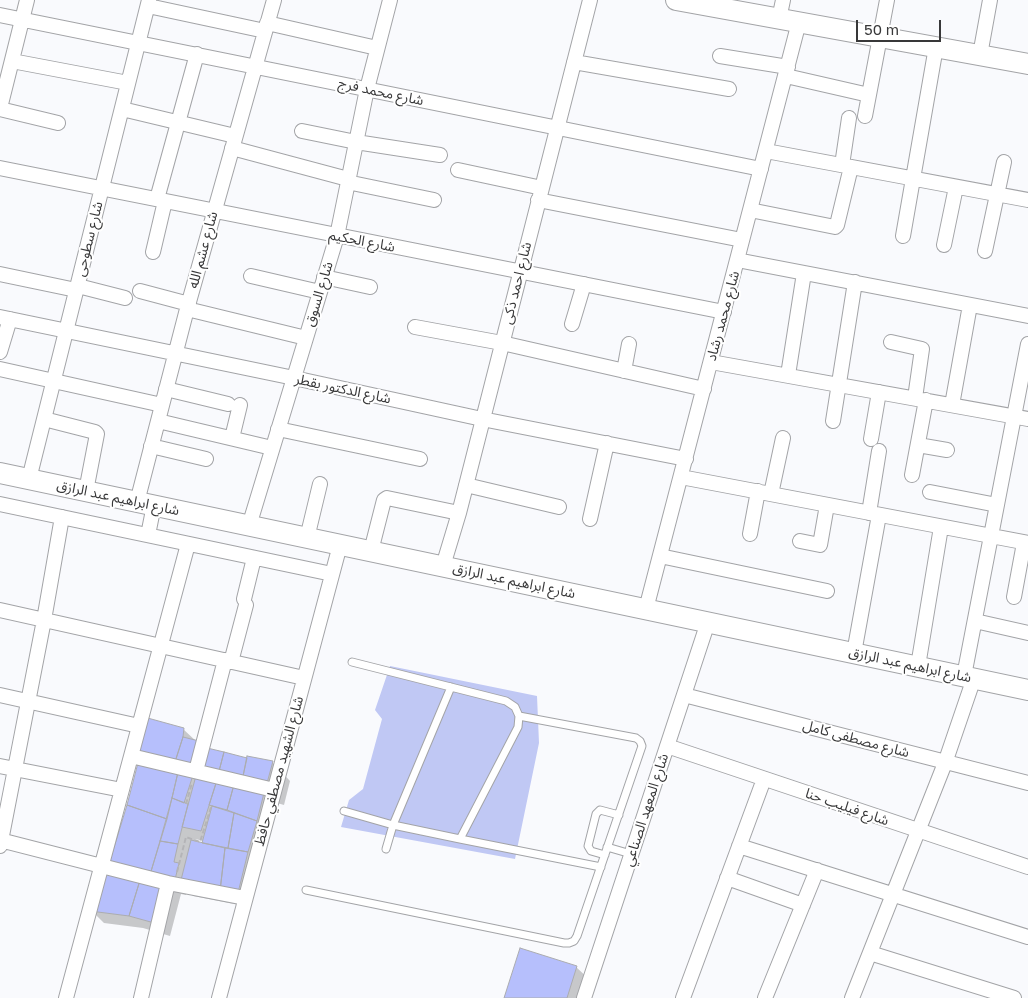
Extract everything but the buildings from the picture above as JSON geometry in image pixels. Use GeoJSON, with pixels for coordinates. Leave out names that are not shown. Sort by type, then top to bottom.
{"type":"FeatureCollection","features":[{"type":"Feature","properties":{"kind":"main road"},"geometry":{"type":"LineString","coordinates":[[676,0],[781,10],[799,22],[1028,64]]}},
{"type":"Feature","properties":{"kind":"main road","name":"شارع ابراهيم عبد الرازق"},"geometry":{"type":"LineString","coordinates":[[0,473],[1028,690]]}},
{"type":"Feature","properties":{"kind":"street"},"geometry":{"type":"LineString","coordinates":[[27,0],[0,108],[58,123]]}},
{"type":"Feature","properties":{"kind":"street","name":"شارع عشم الله"},"geometry":{"type":"LineString","coordinates":[[148,535],[145,504],[152,446],[214,210],[274,0]]}},
{"type":"Feature","properties":{"kind":"street","name":"شارع السوق"},"geometry":{"type":"LineString","coordinates":[[249,526],[336,236],[366,89],[390,0]]}},
{"type":"Feature","properties":{"kind":"street","name":"شارع احمد ذكى"},"geometry":{"type":"LineString","coordinates":[[443,566],[459,513],[590,0]]}},
{"type":"Feature","properties":{"kind":"street"},"geometry":{"type":"LineString","coordinates":[[865,116],[888,0]]}},
{"type":"Feature","properties":{"kind":"street"},"geometry":{"type":"LineString","coordinates":[[980,55],[990,0]]}},
{"type":"Feature","properties":{"kind":"street"},"geometry":{"type":"LineString","coordinates":[[148,3],[377,48]]}},
{"type":"Feature","properties":{"kind":"street","name":"شارع سطوحى"},"geometry":{"type":"LineString","coordinates":[[29,479],[148,3]]}},
{"type":"Feature","properties":{"kind":"street","name":"شارع محمد فرج"},"geometry":{"type":"LineString","coordinates":[[0,15],[761,169]]}},
{"type":"Feature","properties":{"kind":"street","name":"شارع محمد رشاد"},"geometry":{"type":"LineString","coordinates":[[646,609],[799,22]]}},
{"type":"Feature","properties":{"kind":"street"},"geometry":{"type":"LineString","coordinates":[[903,236],[936,48]]}},
{"type":"Feature","properties":{"kind":"street"},"geometry":{"type":"LineString","coordinates":[[153,252],[161,200],[178,122],[197,54]]}},
{"type":"Feature","properties":{"kind":"street"},"geometry":{"type":"LineString","coordinates":[[720,56],[787,71],[869,95]]}},
{"type":"Feature","properties":{"kind":"street"},"geometry":{"type":"LineString","coordinates":[[12,61],[128,83]]}},
{"type":"Feature","properties":{"kind":"street"},"geometry":{"type":"LineString","coordinates":[[574,62],[729,89]]}},
{"type":"Feature","properties":{"kind":"street"},"geometry":{"type":"LineString","coordinates":[[122,109],[178,122],[348,181],[434,200]]}},
{"type":"Feature","properties":{"kind":"street"},"geometry":{"type":"LineString","coordinates":[[750,210],[834,227],[837,225],[846,166],[849,118]]}},
{"type":"Feature","properties":{"kind":"street"},"geometry":{"type":"LineString","coordinates":[[302,131],[356,142],[440,155]]}},
{"type":"Feature","properties":{"kind":"street"},"geometry":{"type":"LineString","coordinates":[[766,151],[1028,200]]}},
{"type":"Feature","properties":{"kind":"street"},"geometry":{"type":"LineString","coordinates":[[985,251],[1004,162]]}},
{"type":"Feature","properties":{"kind":"street","name":"شارع الحكيم"},"geometry":{"type":"LineString","coordinates":[[0,168],[724,312]]}},
{"type":"Feature","properties":{"kind":"street"},"geometry":{"type":"LineString","coordinates":[[458,170],[540,194],[742,240]]}},
{"type":"Feature","properties":{"kind":"street"},"geometry":{"type":"LineString","coordinates":[[944,245],[956,187]]}},
{"type":"Feature","properties":{"kind":"street"},"geometry":{"type":"LineString","coordinates":[[737,260],[1028,316]]}},
{"type":"Feature","properties":{"kind":"street"},"geometry":{"type":"LineString","coordinates":[[788,376],[804,272]]}},
{"type":"Feature","properties":{"kind":"street"},"geometry":{"type":"LineString","coordinates":[[0,274],[125,298]]}},
{"type":"Feature","properties":{"kind":"street"},"geometry":{"type":"LineString","coordinates":[[251,276],[320,292]]}},
{"type":"Feature","properties":{"kind":"street"},"geometry":{"type":"LineString","coordinates":[[324,277],[370,287]]}},
{"type":"Feature","properties":{"kind":"street"},"geometry":{"type":"LineString","coordinates":[[833,421],[855,282]]}},
{"type":"Feature","properties":{"kind":"street"},"geometry":{"type":"LineString","coordinates":[[572,324],[584,284]]}},
{"type":"Feature","properties":{"kind":"street"},"geometry":{"type":"LineString","coordinates":[[140,291],[306,338]]}},
{"type":"Feature","properties":{"kind":"street"},"geometry":{"type":"LineString","coordinates":[[952,405],[970,305]]}},
{"type":"Feature","properties":{"kind":"street"},"geometry":{"type":"LineString","coordinates":[[0,352],[5,318]]}},
{"type":"Feature","properties":{"kind":"street","name":"شارع الدكتور بقطر"},"geometry":{"type":"LineString","coordinates":[[5,318],[482,419],[686,459]]}},
{"type":"Feature","properties":{"kind":"street"},"geometry":{"type":"LineString","coordinates":[[415,327],[502,343],[704,389]]}},
{"type":"Feature","properties":{"kind":"street"},"geometry":{"type":"LineString","coordinates":[[891,342],[922,348],[918,445],[912,475]]}},
{"type":"Feature","properties":{"kind":"street"},"geometry":{"type":"LineString","coordinates":[[624,371],[629,344]]}},
{"type":"Feature","properties":{"kind":"street"},"geometry":{"type":"LineString","coordinates":[[852,998],[945,763],[969,677],[975,621],[997,505],[1021,417],[1028,344]]}},
{"type":"Feature","properties":{"kind":"street"},"geometry":{"type":"LineString","coordinates":[[711,362],[1021,417]]}},
{"type":"Feature","properties":{"kind":"street"},"geometry":{"type":"LineString","coordinates":[[0,369],[162,404]]}},
{"type":"Feature","properties":{"kind":"street"},"geometry":{"type":"LineString","coordinates":[[166,389],[234,405],[232,438]]}},
{"type":"Feature","properties":{"kind":"street"},"geometry":{"type":"LineString","coordinates":[[871,439],[879,392]]}},
{"type":"Feature","properties":{"kind":"street"},"geometry":{"type":"LineString","coordinates":[[44,419],[97,434],[86,491]]}},
{"type":"Feature","properties":{"kind":"street"},"geometry":{"type":"LineString","coordinates":[[158,421],[272,448]]}},
{"type":"Feature","properties":{"kind":"street"},"geometry":{"type":"LineString","coordinates":[[278,429],[420,459]]}},
{"type":"Feature","properties":{"kind":"street"},"geometry":{"type":"LineString","coordinates":[[750,534],[783,438]]}},
{"type":"Feature","properties":{"kind":"street"},"geometry":{"type":"LineString","coordinates":[[590,519],[607,443]]}},
{"type":"Feature","properties":{"kind":"street"},"geometry":{"type":"LineString","coordinates":[[918,445],[947,450]]}},
{"type":"Feature","properties":{"kind":"street"},"geometry":{"type":"LineString","coordinates":[[152,446],[206,458]]}},
{"type":"Feature","properties":{"kind":"street"},"geometry":{"type":"LineString","coordinates":[[854,653],[874,514],[879,451]]}},
{"type":"Feature","properties":{"kind":"street"},"geometry":{"type":"LineString","coordinates":[[681,477],[1026,543],[1014,597]]}},
{"type":"Feature","properties":{"kind":"street"},"geometry":{"type":"LineString","coordinates":[[308,538],[320,484]]}},
{"type":"Feature","properties":{"kind":"street"},"geometry":{"type":"LineString","coordinates":[[466,485],[559,507]]}},
{"type":"Feature","properties":{"kind":"street"},"geometry":{"type":"LineString","coordinates":[[930,492],[997,505]]}},
{"type":"Feature","properties":{"kind":"street"},"geometry":{"type":"LineString","coordinates":[[371,551],[386,498],[459,513]]}},
{"type":"Feature","properties":{"kind":"street"},"geometry":{"type":"LineString","coordinates":[[0,504],[332,574]]}},
{"type":"Feature","properties":{"kind":"street"},"geometry":{"type":"LineString","coordinates":[[800,541],[820,545],[827,505]]}},
{"type":"Feature","properties":{"kind":"street"},"geometry":{"type":"LineString","coordinates":[[62,517],[29,700],[0,842],[171,883],[245,898]]}},
{"type":"Feature","properties":{"kind":"street"},"geometry":{"type":"LineString","coordinates":[[918,666],[941,527]]}},
{"type":"Feature","properties":{"kind":"street"},"geometry":{"type":"LineString","coordinates":[[66,998],[188,544]]}},
{"type":"Feature","properties":{"kind":"street","name":"شارع الشهيد مصطفي حافظ"},"geometry":{"type":"LineString","coordinates":[[218,998],[340,545]]}},
{"type":"Feature","properties":{"kind":"street"},"geometry":{"type":"LineString","coordinates":[[660,556],[827,590]]}},
{"type":"Feature","properties":{"kind":"street"},"geometry":{"type":"LineString","coordinates":[[196,771],[245,602],[254,558]]}},
{"type":"Feature","properties":{"kind":"street"},"geometry":{"type":"LineString","coordinates":[[0,610],[304,678]]}},
{"type":"Feature","properties":{"kind":"street"},"geometry":{"type":"LineString","coordinates":[[975,621],[1028,633]]}},
{"type":"Feature","properties":{"kind":"street","name":"شارع المعهد الصناعي"},"geometry":{"type":"LineString","coordinates":[[584,998],[708,622]]}},
{"type":"Feature","properties":{"kind":"street"},"geometry":{"type":"LineString","coordinates":[[0,695],[139,726]]}},
{"type":"Feature","properties":{"kind":"street","name":"شارع مصطفى كامل"},"geometry":{"type":"LineString","coordinates":[[684,695],[1028,783]]}},
{"type":"Feature","properties":{"kind":"street","name":"شارع فيليب حنا"},"geometry":{"type":"LineString","coordinates":[[667,746],[1028,867]]}},
{"type":"Feature","properties":{"kind":"street"},"geometry":{"type":"LineString","coordinates":[[131,756],[274,790]]}},
{"type":"Feature","properties":{"kind":"street"},"geometry":{"type":"LineString","coordinates":[[0,766],[122,790]]}},
{"type":"Feature","properties":{"kind":"street"},"geometry":{"type":"LineString","coordinates":[[683,998],[764,778]]}},
{"type":"Feature","properties":{"kind":"street"},"geometry":{"type":"LineString","coordinates":[[739,846],[1028,937]]}},
{"type":"Feature","properties":{"kind":"street"},"geometry":{"type":"LineString","coordinates":[[765,998],[817,870]]}},
{"type":"Feature","properties":{"kind":"street"},"geometry":{"type":"LineString","coordinates":[[727,878],[802,905]]}},
{"type":"Feature","properties":{"kind":"street"},"geometry":{"type":"LineString","coordinates":[[141,998],[171,883]]}},
{"type":"Feature","properties":{"kind":"street"},"geometry":{"type":"LineString","coordinates":[[870,953],[1014,998]]}},
{"type":"Feature","properties":{"kind":"lane"},"geometry":{"type":"LineString","coordinates":[[352,662],[506,701],[515,706],[519,716],[518,727],[460,839]]}},
{"type":"Feature","properties":{"kind":"lane"},"geometry":{"type":"LineString","coordinates":[[386,849],[393,825],[451,687]]}},
{"type":"Feature","properties":{"kind":"lane"},"geometry":{"type":"LineString","coordinates":[[306,890],[569,943],[574,940],[578,936],[642,746],[636,738],[519,716]]}},
{"type":"Feature","properties":{"kind":"lane"},"geometry":{"type":"LineString","coordinates":[[605,855],[592,851],[588,846],[596,814],[598,811],[603,810],[619,815]]}},
{"type":"Feature","properties":{"kind":"lane"},"geometry":{"type":"LineString","coordinates":[[344,811],[393,825],[601,867]]}},
{"type":"Feature","properties":{"kind":"lane"},"geometry":{"type":"LineString","coordinates":[[608,847],[631,854]]}},
{"type":"Feature","properties":{"kind":"path"},"geometry":{"type":"LineString","coordinates":[[186,804],[196,771]]}},
{"type":"Feature","properties":{"kind":"path"},"geometry":{"type":"LineString","coordinates":[[171,883],[186,838],[200,842],[211,807]]}},
{"type":"Feature","properties":{"kind":"shaded area"},"geometry":{"type":"Polygon","coordinates":[[[390,666],[537,696],[539,743],[515,859],[341,827],[349,800],[363,789],[382,719],[375,710],[390,666]]]}}]}
